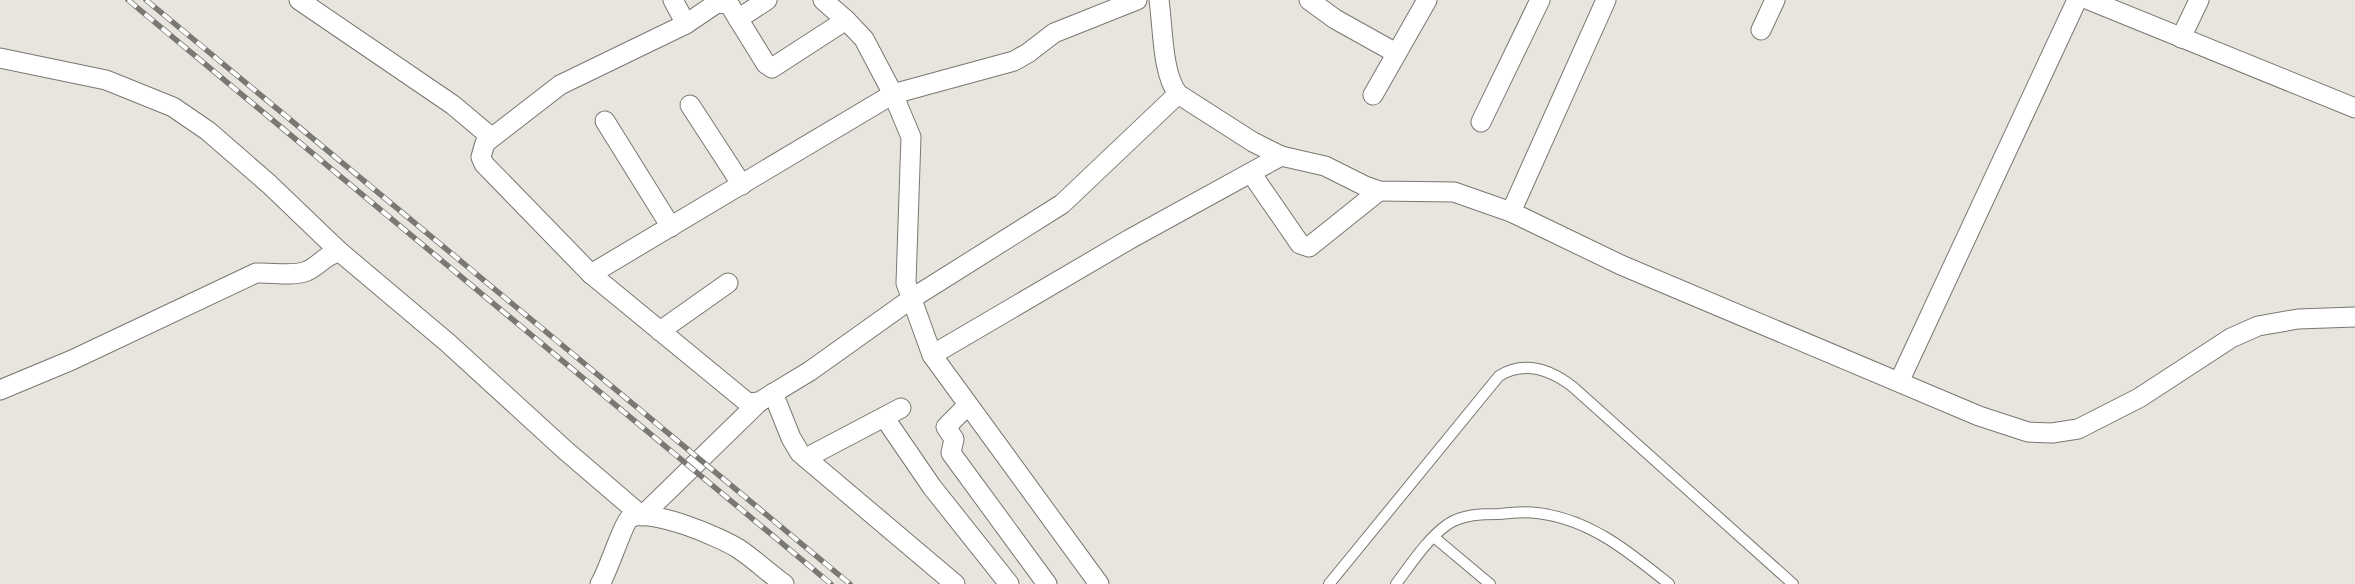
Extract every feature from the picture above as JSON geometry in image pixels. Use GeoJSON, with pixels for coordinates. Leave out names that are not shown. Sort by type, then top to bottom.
{"type":"FeatureCollection","features":[{"type":"Feature","properties":{"kind":"street"},"geometry":{"type":"LineString","coordinates":[[298,0],[453,105],[490,137]]}},
{"type":"Feature","properties":{"kind":"street"},"geometry":{"type":"LineString","coordinates":[[673,0],[686,24]]}},
{"type":"Feature","properties":{"kind":"street"},"geometry":{"type":"LineString","coordinates":[[738,20],[767,0]]}},
{"type":"Feature","properties":{"kind":"street"},"geometry":{"type":"LineString","coordinates":[[823,0],[864,39],[893,94],[911,137],[906,283],[932,356],[1099,584]]}},
{"type":"Feature","properties":{"kind":"street"},"geometry":{"type":"LineString","coordinates":[[591,274],[893,94],[1014,60],[1028,53],[1054,33],[1136,0]]}},
{"type":"Feature","properties":{"kind":"street"},"geometry":{"type":"LineString","coordinates":[[1159,0],[1168,73],[1171,83],[1178,94],[1253,142],[1281,156],[1325,166],[1379,191],[1454,192],[1511,212],[1621,265],[1987,419],[2028,432],[2052,433],[2078,429],[2139,398],[2232,338],[2258,326],[2298,319],[2355,317]]}},
{"type":"Feature","properties":{"kind":"street"},"geometry":{"type":"LineString","coordinates":[[1309,0],[1335,19],[1396,53]]}},
{"type":"Feature","properties":{"kind":"street"},"geometry":{"type":"LineString","coordinates":[[1373,95],[1427,0]]}},
{"type":"Feature","properties":{"kind":"street"},"geometry":{"type":"LineString","coordinates":[[1481,122],[1540,0]]}},
{"type":"Feature","properties":{"kind":"street"},"geometry":{"type":"LineString","coordinates":[[1511,212],[1606,0]]}},
{"type":"Feature","properties":{"kind":"street"},"geometry":{"type":"LineString","coordinates":[[1761,30],[1775,0]]}},
{"type":"Feature","properties":{"kind":"street"},"geometry":{"type":"LineString","coordinates":[[1899,382],[2077,0]]}},
{"type":"Feature","properties":{"kind":"street"},"geometry":{"type":"LineString","coordinates":[[2089,0],[2355,108]]}},
{"type":"Feature","properties":{"kind":"street"},"geometry":{"type":"LineString","coordinates":[[2181,38],[2199,0]]}},
{"type":"Feature","properties":{"kind":"street"},"geometry":{"type":"LineString","coordinates":[[766,398],[748,403],[740,398],[591,274],[484,164],[481,157],[485,143],[490,137],[560,85],[686,24],[721,2],[729,4],[766,64],[774,68],[846,20]]}},
{"type":"Feature","properties":{"kind":"street"},"geometry":{"type":"LineString","coordinates":[[0,58],[106,80],[173,107],[208,130],[269,184],[340,252],[448,343],[565,450],[642,516]]}},
{"type":"Feature","properties":{"kind":"street"},"geometry":{"type":"LineString","coordinates":[[642,516],[766,398],[810,370],[911,298],[1062,204],[1178,94]]}},
{"type":"Feature","properties":{"kind":"street"},"geometry":{"type":"LineString","coordinates":[[690,105],[742,185]]}},
{"type":"Feature","properties":{"kind":"street"},"geometry":{"type":"LineString","coordinates":[[605,121],[671,227]]}},
{"type":"Feature","properties":{"kind":"street"},"geometry":{"type":"LineString","coordinates":[[932,356],[1130,239],[1281,156]]}},
{"type":"Feature","properties":{"kind":"street"},"geometry":{"type":"LineString","coordinates":[[1251,173],[1300,244],[1305,247],[1309,246],[1379,191]]}},
{"type":"Feature","properties":{"kind":"street"},"geometry":{"type":"LineString","coordinates":[[0,390],[72,360],[256,273],[275,272],[288,274],[304,272],[316,267],[330,254],[340,252]]}},
{"type":"Feature","properties":{"kind":"street"},"geometry":{"type":"LineString","coordinates":[[660,332],[728,283]]}},
{"type":"Feature","properties":{"kind":"street"},"geometry":{"type":"LineString","coordinates":[[766,398],[806,458],[955,584]]}},
{"type":"Feature","properties":{"kind":"street"},"geometry":{"type":"LineString","coordinates":[[968,405],[946,427],[954,439],[951,453],[1047,584]]}},
{"type":"Feature","properties":{"kind":"street"},"geometry":{"type":"LineString","coordinates":[[806,458],[901,408]]}},
{"type":"Feature","properties":{"kind":"street"},"geometry":{"type":"LineString","coordinates":[[884,417],[932,487],[1009,584]]}},
{"type":"Feature","properties":{"kind":"street"},"geometry":{"type":"LineString","coordinates":[[600,584],[612,561],[626,522],[631,518],[642,516],[666,518],[720,539],[737,548],[784,584]]}},
{"type":"Feature","properties":{"kind":"lane"},"geometry":{"type":"LineString","coordinates":[[1329,584],[1499,376],[1508,370],[1530,368],[1557,374],[1573,387],[1793,584]]}},
{"type":"Feature","properties":{"kind":"lane"},"geometry":{"type":"LineString","coordinates":[[1396,584],[1435,538],[1448,525],[1461,518],[1475,514],[1536,512],[1564,518],[1593,529],[1629,552],[1668,584]]}},
{"type":"Feature","properties":{"kind":"lane"},"geometry":{"type":"LineString","coordinates":[[1435,538],[1490,584]]}},
{"type":"Feature","properties":{"kind":"railway"},"geometry":{"type":"LineString","coordinates":[[128,0],[831,584]]}},
{"type":"Feature","properties":{"kind":"railway"},"geometry":{"type":"LineString","coordinates":[[146,0],[850,584]]}}]}
